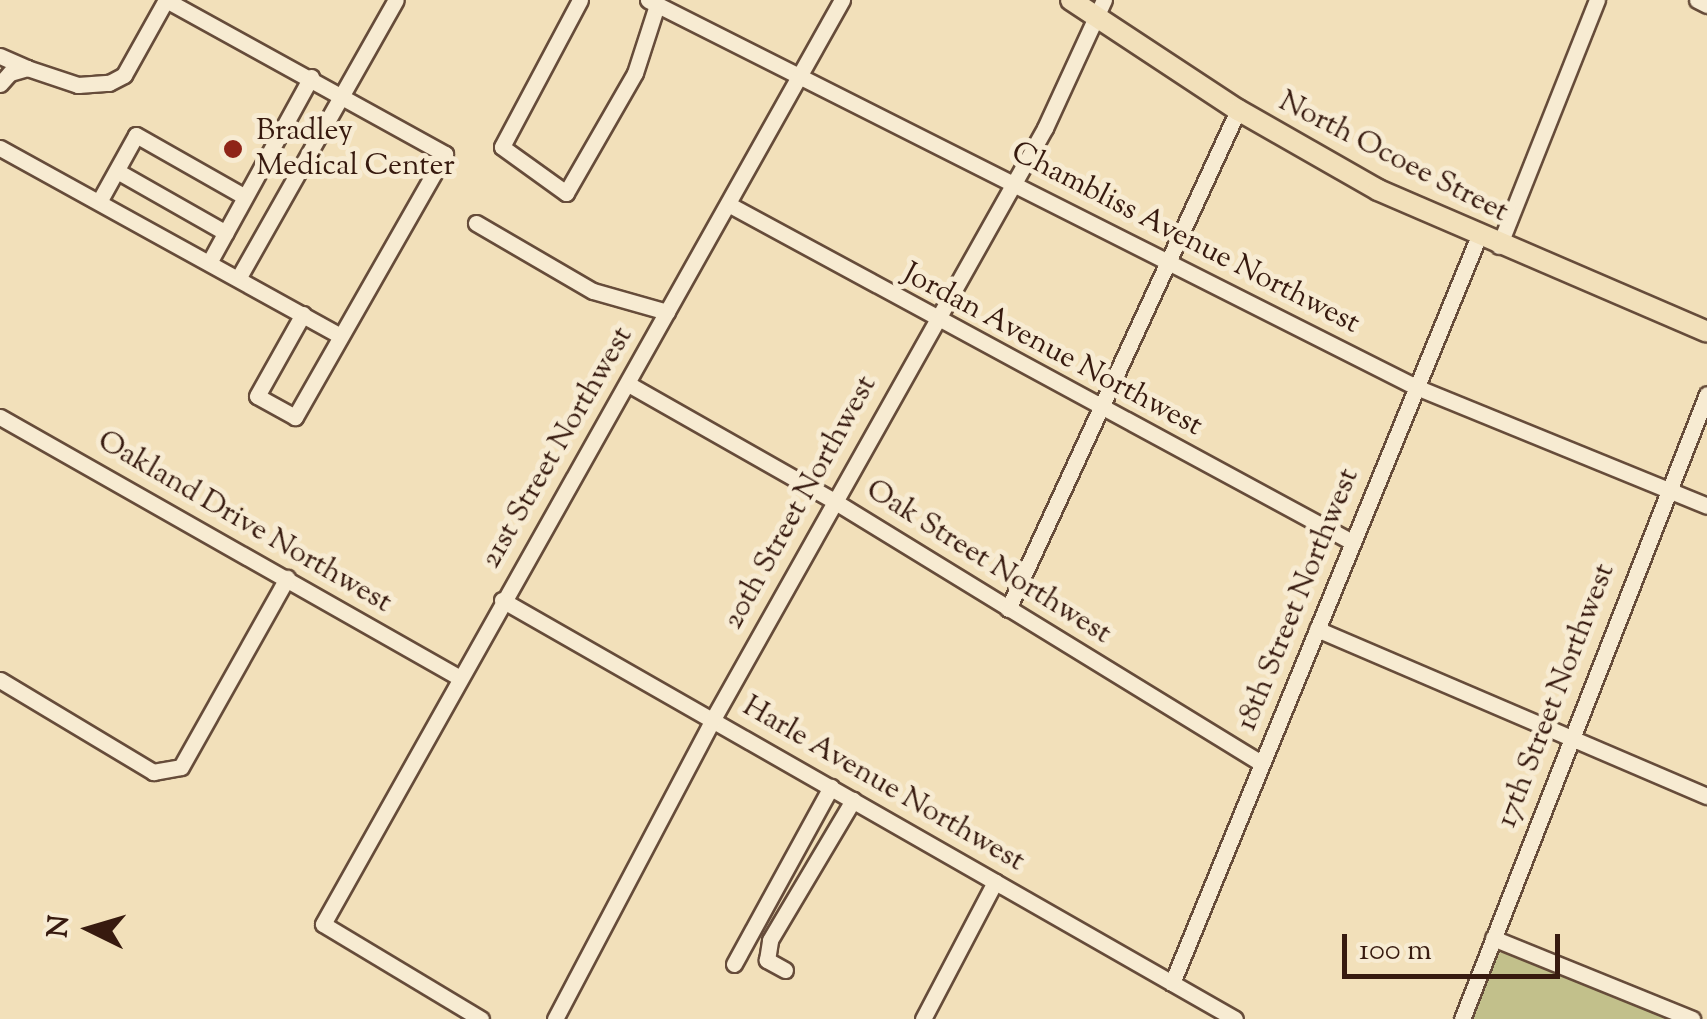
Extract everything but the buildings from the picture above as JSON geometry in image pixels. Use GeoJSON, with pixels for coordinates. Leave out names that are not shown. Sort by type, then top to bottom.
{"type":"FeatureCollection","features":[{"type":"Feature","properties":{"kind":"main road","name":"North Ocoee Street"},"geometry":{"type":"LineString","coordinates":[[1071,0],[1100,8],[1238,110],[1478,238],[1707,332]]}},
{"type":"Feature","properties":{"kind":"street"},"geometry":{"type":"LineString","coordinates":[[0,56],[78,86],[109,83],[124,75],[166,0],[445,154],[295,417],[258,396],[303,314]]}},
{"type":"Feature","properties":{"kind":"street"},"geometry":{"type":"LineString","coordinates":[[239,276],[396,0]]}},
{"type":"Feature","properties":{"kind":"street"},"geometry":{"type":"LineString","coordinates":[[580,0],[502,146],[566,193],[635,74],[653,2]]}},
{"type":"Feature","properties":{"kind":"street","name":"21st Street Northwest"},"geometry":{"type":"LineString","coordinates":[[481,1019],[323,924],[502,600],[630,385],[842,0]]}},
{"type":"Feature","properties":{"kind":"street"},"geometry":{"type":"LineString","coordinates":[[1498,246],[1596,0]]}},
{"type":"Feature","properties":{"kind":"street"},"geometry":{"type":"LineString","coordinates":[[1697,0],[1707,5]]}},
{"type":"Feature","properties":{"kind":"street","name":"Chambliss Avenue Northwest"},"geometry":{"type":"LineString","coordinates":[[653,2],[1416,388],[1707,506]]}},
{"type":"Feature","properties":{"kind":"street","name":"20th Street Northwest"},"geometry":{"type":"LineString","coordinates":[[555,1019],[713,719],[1066,88],[1100,8]]}},
{"type":"Feature","properties":{"kind":"street"},"geometry":{"type":"LineString","coordinates":[[0,84],[10,72],[27,68]]}},
{"type":"Feature","properties":{"kind":"street"},"geometry":{"type":"LineString","coordinates":[[210,260],[311,77]]}},
{"type":"Feature","properties":{"kind":"street"},"geometry":{"type":"LineString","coordinates":[[1008,609],[1238,110]]}},
{"type":"Feature","properties":{"kind":"street"},"geometry":{"type":"LineString","coordinates":[[100,200],[136,135],[246,196]]}},
{"type":"Feature","properties":{"kind":"street"},"geometry":{"type":"LineString","coordinates":[[0,148],[210,260],[341,336]]}},
{"type":"Feature","properties":{"kind":"street"},"geometry":{"type":"LineString","coordinates":[[116,171],[226,234]]}},
{"type":"Feature","properties":{"kind":"street","name":"Jordan Avenue Northwest"},"geometry":{"type":"LineString","coordinates":[[728,204],[935,321],[1352,542]]}},
{"type":"Feature","properties":{"kind":"street"},"geometry":{"type":"LineString","coordinates":[[476,223],[593,290],[667,312]]}},
{"type":"Feature","properties":{"kind":"street","name":"18th Street Northwest"},"geometry":{"type":"LineString","coordinates":[[1172,983],[1478,238]]}},
{"type":"Feature","properties":{"kind":"street","name":"Oak Street Northwest"},"geometry":{"type":"LineString","coordinates":[[630,385],[834,501],[1261,764]]}},
{"type":"Feature","properties":{"kind":"street","name":"17th Street Northwest"},"geometry":{"type":"LineString","coordinates":[[1462,1019],[1707,394]]}},
{"type":"Feature","properties":{"kind":"street","name":"Oakland Drive Northwest"},"geometry":{"type":"LineString","coordinates":[[0,417],[460,678]]}},
{"type":"Feature","properties":{"kind":"street"},"geometry":{"type":"LineString","coordinates":[[0,680],[153,772],[181,767],[286,578]]}},
{"type":"Feature","properties":{"kind":"street","name":"Harle Avenue Northwest"},"geometry":{"type":"LineString","coordinates":[[502,600],[1235,1019]]}},
{"type":"Feature","properties":{"kind":"street"},"geometry":{"type":"LineString","coordinates":[[1316,630],[1707,796]]}},
{"type":"Feature","properties":{"kind":"street"},"geometry":{"type":"LineString","coordinates":[[734,964],[831,787]]}},
{"type":"Feature","properties":{"kind":"street"},"geometry":{"type":"LineString","coordinates":[[785,970],[766,960],[770,940],[853,800]]}},
{"type":"Feature","properties":{"kind":"street"},"geometry":{"type":"LineString","coordinates":[[923,1019],[995,882]]}},
{"type":"Feature","properties":{"kind":"street"},"geometry":{"type":"LineString","coordinates":[[1493,938],[1692,1019]]}},
{"type":"Feature","properties":{"kind":"shaded area"},"geometry":{"type":"Polygon","coordinates":[[[1506,950],[1669,1019],[1470,1019],[1495,956],[1506,950]]]}},
{"type":"Feature","properties":{"kind":"place","name":"Bradley Medical Center"},"geometry":{"type":"Point","coordinates":[233,149]}}]}
